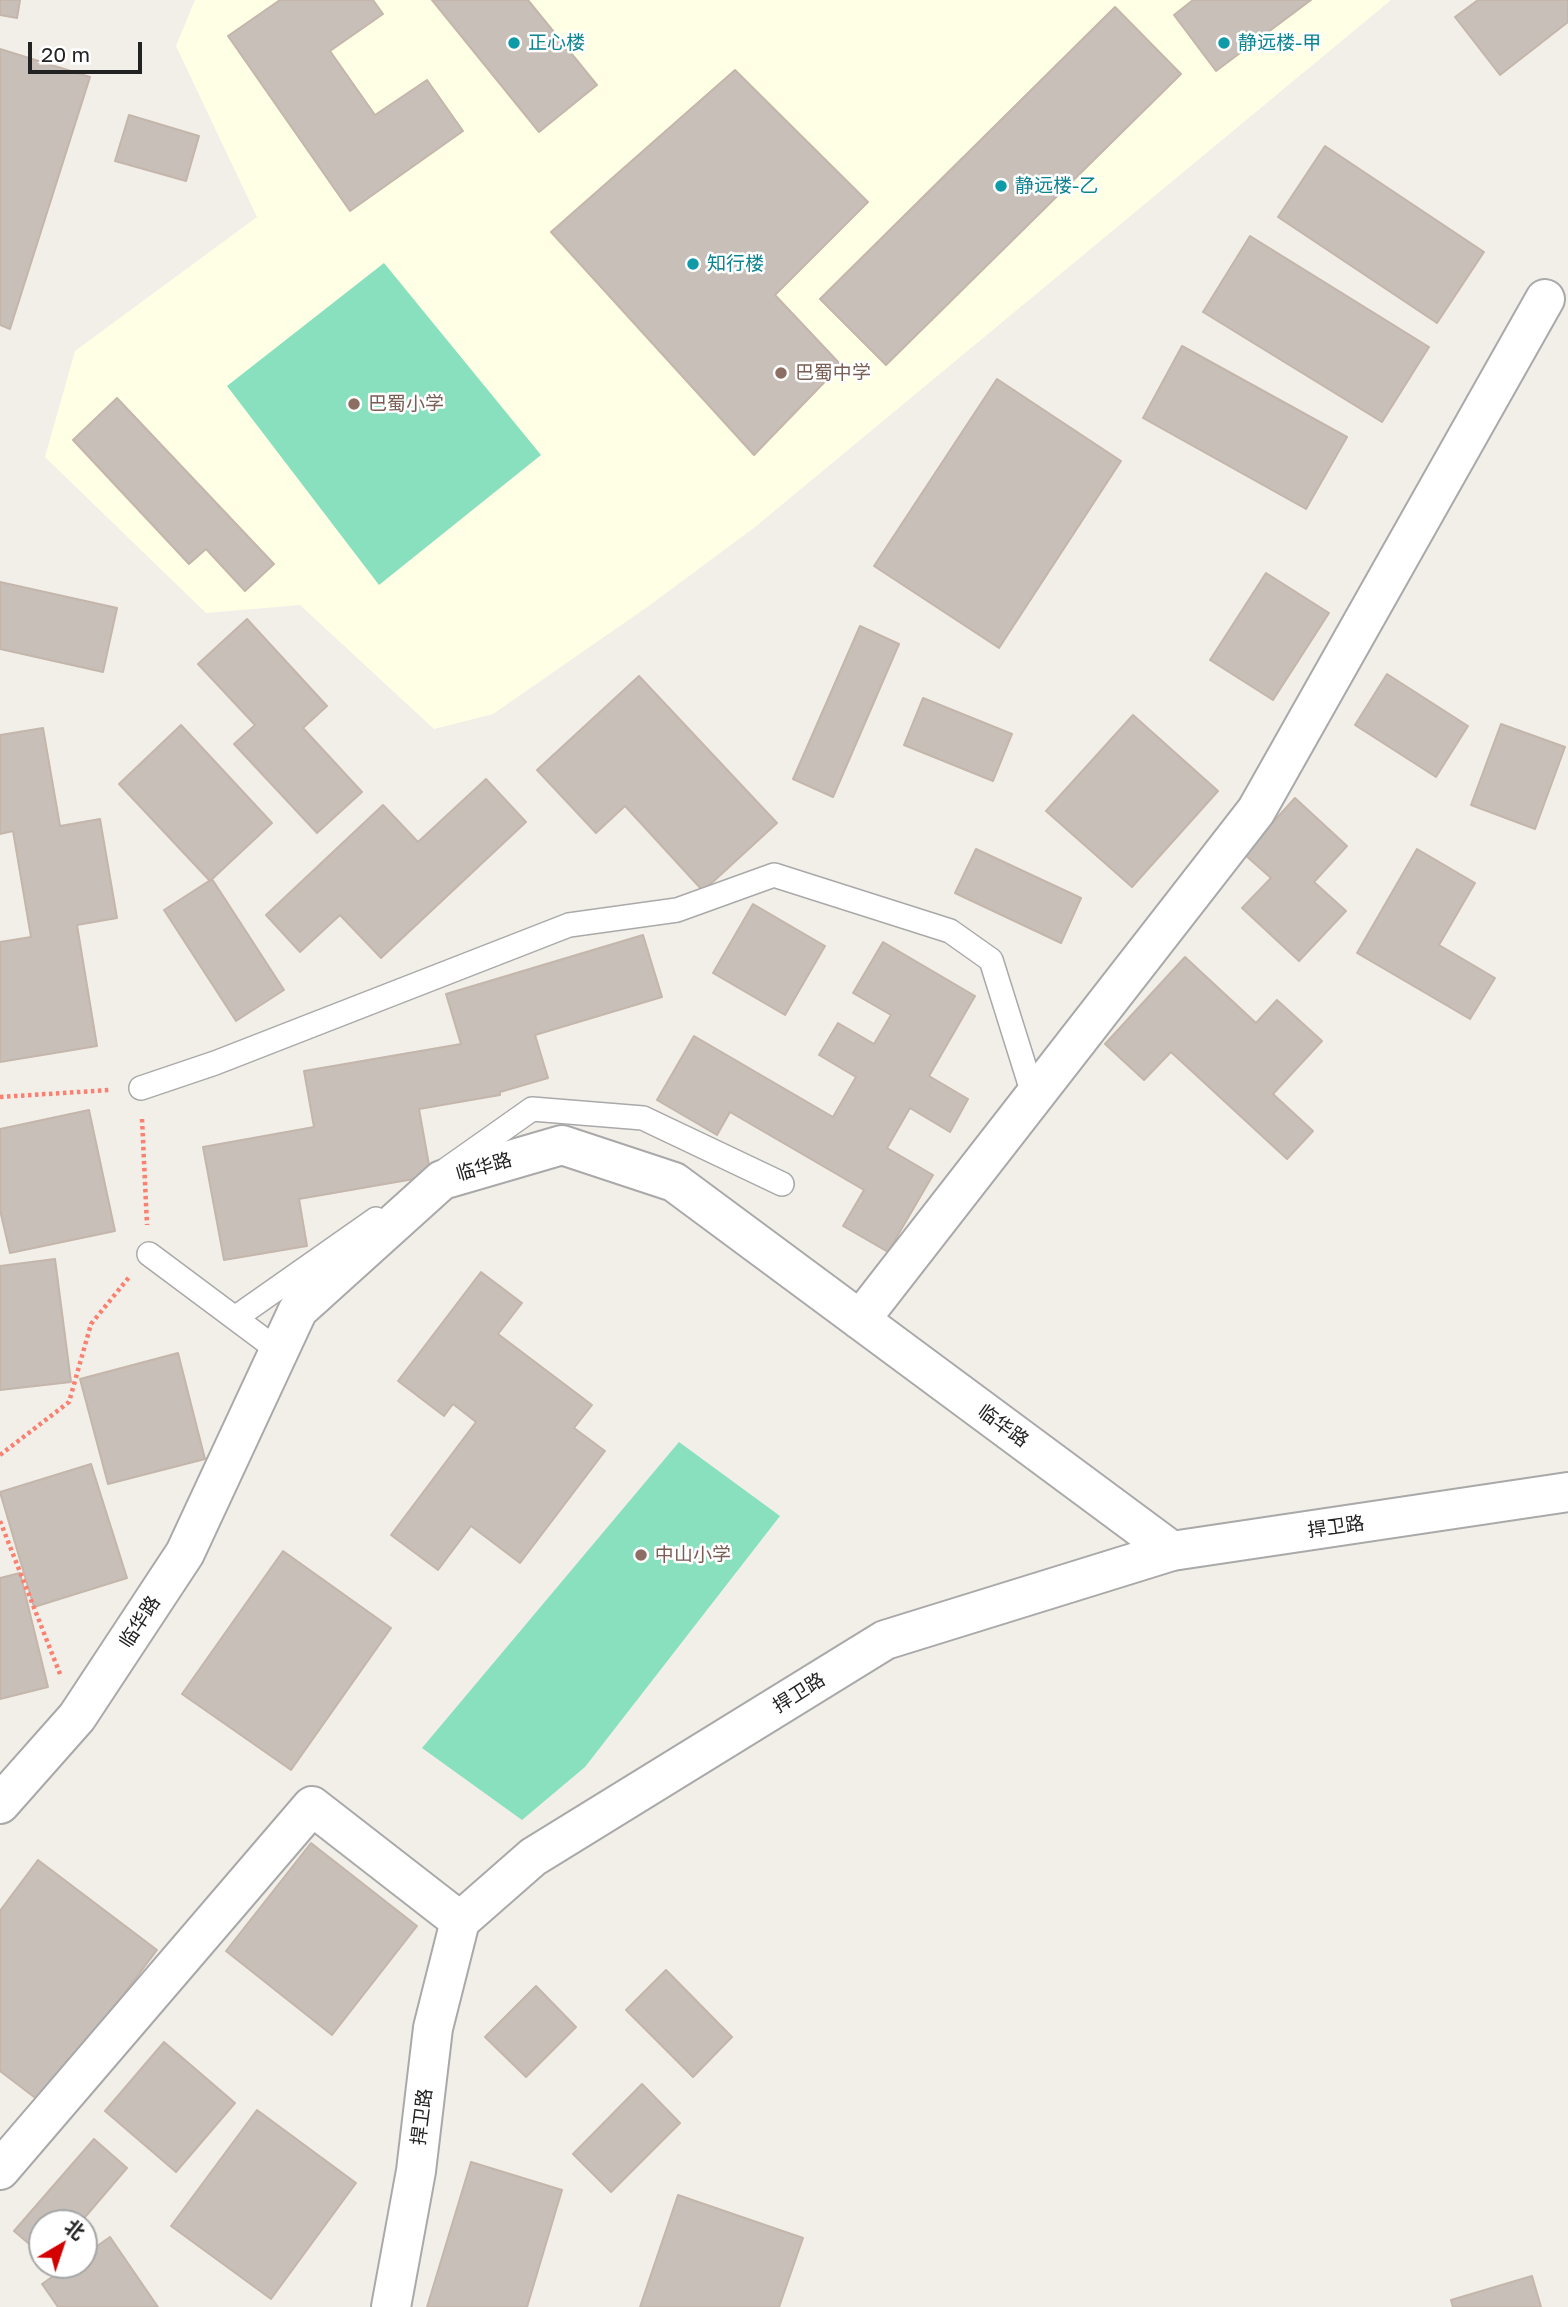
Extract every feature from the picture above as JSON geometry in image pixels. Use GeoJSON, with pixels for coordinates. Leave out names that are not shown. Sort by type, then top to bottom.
{"type":"FeatureCollection","features":[{"type":"Feature","properties":{"kind":"street"},"geometry":{"type":"LineString","coordinates":[[860,1320],[1256,811],[1545,299]]}},
{"type":"Feature","properties":{"kind":"street","name":"临华路"},"geometry":{"type":"LineString","coordinates":[[0,1804],[77,1717],[186,1553],[299,1310],[442,1180],[562,1144],[674,1182],[1172,1550]]}},
{"type":"Feature","properties":{"kind":"street","name":"捍卫路"},"geometry":{"type":"LineString","coordinates":[[391,2307],[416,2171],[433,2028],[460,1922],[533,1857],[885,1640],[1172,1550],[1568,1492]]}},
{"type":"Feature","properties":{"kind":"street"},"geometry":{"type":"LineString","coordinates":[[0,2170],[312,1806],[460,1922]]}},
{"type":"Feature","properties":{"kind":"lane"},"geometry":{"type":"LineString","coordinates":[[141,1088],[215,1063],[569,925],[677,910],[774,875],[950,931],[991,960],[1034,1097]]}},
{"type":"Feature","properties":{"kind":"lane"},"geometry":{"type":"LineString","coordinates":[[235,1318],[531,1109],[643,1118],[782,1184]]}},
{"type":"Feature","properties":{"kind":"lane"},"geometry":{"type":"LineString","coordinates":[[149,1254],[279,1351]]}},
{"type":"Feature","properties":{"kind":"path"},"geometry":{"type":"LineString","coordinates":[[0,1097],[141,1088],[149,1254],[91,1324],[69,1402],[0,1455]]}},
{"type":"Feature","properties":{"kind":"path"},"geometry":{"type":"LineString","coordinates":[[0,1521],[77,1717]]}},
{"type":"Feature","properties":{"kind":"shaded area"},"geometry":{"type":"Polygon","coordinates":[[[195,0],[1391,0],[755,527],[650,605],[493,714],[434,729],[300,605],[206,613],[45,457],[75,351],[257,217],[176,46],[195,0]]]}},
{"type":"Feature","properties":{"kind":"green space"},"geometry":{"type":"Polygon","coordinates":[[[384,263],[541,455],[379,585],[227,386],[384,263]]]}},
{"type":"Feature","properties":{"kind":"green space"},"geometry":{"type":"Polygon","coordinates":[[[679,1442],[780,1516],[585,1767],[522,1820],[422,1748],[679,1442]]]}},
{"type":"Feature","properties":{"kind":"building"},"geometry":{"type":"Polygon","coordinates":[[[0,0],[20,0],[17,18],[0,15],[0,0]]]}},
{"type":"Feature","properties":{"kind":"building"},"geometry":{"type":"Polygon","coordinates":[[[280,0],[373,0],[383,14],[330,51],[375,115],[427,80],[463,131],[350,211],[228,36],[280,0]]]}},
{"type":"Feature","properties":{"kind":"building","name":"正心楼"},"geometry":{"type":"Polygon","coordinates":[[[432,0],[528,0],[597,85],[539,132],[432,0]]]}},
{"type":"Feature","properties":{"kind":"building","name":"静远楼-甲"},"geometry":{"type":"Polygon","coordinates":[[[1193,0],[1311,0],[1216,71],[1174,15],[1193,0]]]}},
{"type":"Feature","properties":{"kind":"building"},"geometry":{"type":"Polygon","coordinates":[[[1478,0],[1568,0],[1568,22],[1500,75],[1455,17],[1478,0]]]}},
{"type":"Feature","properties":{"kind":"building","name":"静远楼-乙"},"geometry":{"type":"Polygon","coordinates":[[[1115,7],[1181,74],[886,365],[820,299],[1115,7]]]}},
{"type":"Feature","properties":{"kind":"building"},"geometry":{"type":"Polygon","coordinates":[[[0,49],[90,77],[10,329],[0,325],[0,49]]]}},
{"type":"Feature","properties":{"kind":"building","name":"知行楼"},"geometry":{"type":"Polygon","coordinates":[[[735,70],[868,202],[775,295],[841,365],[754,455],[551,232],[735,70]]]}},
{"type":"Feature","properties":{"kind":"building"},"geometry":{"type":"Polygon","coordinates":[[[129,115],[199,136],[186,181],[115,161],[129,115]]]}},
{"type":"Feature","properties":{"kind":"building"},"geometry":{"type":"Polygon","coordinates":[[[1325,146],[1484,252],[1437,323],[1278,217],[1325,146]]]}},
{"type":"Feature","properties":{"kind":"building"},"geometry":{"type":"Polygon","coordinates":[[[1250,236],[1429,347],[1382,422],[1203,312],[1250,236]]]}},
{"type":"Feature","properties":{"kind":"building"},"geometry":{"type":"Polygon","coordinates":[[[1182,346],[1347,437],[1306,509],[1143,418],[1182,346]]]}},
{"type":"Feature","properties":{"kind":"building"},"geometry":{"type":"Polygon","coordinates":[[[997,379],[1121,461],[999,648],[874,566],[997,379]]]}},
{"type":"Feature","properties":{"kind":"building"},"geometry":{"type":"Polygon","coordinates":[[[117,398],[274,564],[245,591],[206,549],[189,564],[73,440],[117,398]]]}},
{"type":"Feature","properties":{"kind":"building"},"geometry":{"type":"Polygon","coordinates":[[[1266,573],[1329,613],[1273,700],[1210,660],[1266,573]]]}},
{"type":"Feature","properties":{"kind":"building"},"geometry":{"type":"Polygon","coordinates":[[[0,582],[117,608],[103,672],[0,649],[0,582]]]}},
{"type":"Feature","properties":{"kind":"building"},"geometry":{"type":"Polygon","coordinates":[[[247,619],[327,706],[303,728],[362,792],[317,833],[234,744],[255,725],[198,664],[247,619]]]}},
{"type":"Feature","properties":{"kind":"building"},"geometry":{"type":"Polygon","coordinates":[[[860,626],[899,644],[833,797],[793,779],[860,626]]]}},
{"type":"Feature","properties":{"kind":"building"},"geometry":{"type":"Polygon","coordinates":[[[1387,674],[1468,726],[1436,777],[1355,725],[1387,674]]]}},
{"type":"Feature","properties":{"kind":"building"},"geometry":{"type":"Polygon","coordinates":[[[639,676],[777,823],[703,891],[625,806],[596,833],[537,770],[639,676]]]}},
{"type":"Feature","properties":{"kind":"building"},"geometry":{"type":"Polygon","coordinates":[[[923,698],[1012,734],[993,781],[904,745],[923,698]]]}},
{"type":"Feature","properties":{"kind":"building"},"geometry":{"type":"Polygon","coordinates":[[[1133,715],[1218,791],[1132,887],[1046,811],[1133,715]]]}},
{"type":"Feature","properties":{"kind":"building"},"geometry":{"type":"Polygon","coordinates":[[[1501,724],[1565,747],[1535,829],[1471,805],[1501,724]]]}},
{"type":"Feature","properties":{"kind":"building"},"geometry":{"type":"Polygon","coordinates":[[[181,725],[272,823],[210,881],[119,784],[181,725]]]}},
{"type":"Feature","properties":{"kind":"building"},"geometry":{"type":"Polygon","coordinates":[[[43,728],[60,826],[100,819],[117,918],[77,925],[97,1046],[0,1062],[0,942],[31,937],[13,831],[0,834],[0,735],[43,728]]]}},
{"type":"Feature","properties":{"kind":"building"},"geometry":{"type":"Polygon","coordinates":[[[486,779],[526,822],[381,958],[340,915],[300,952],[266,915],[383,805],[418,842],[486,779]]]}},
{"type":"Feature","properties":{"kind":"building"},"geometry":{"type":"Polygon","coordinates":[[[1295,798],[1347,846],[1314,882],[1346,911],[1299,961],[1242,908],[1271,878],[1244,854],[1295,798]]]}},
{"type":"Feature","properties":{"kind":"building"},"geometry":{"type":"Polygon","coordinates":[[[976,849],[1081,898],[1061,943],[955,893],[976,849]]]}},
{"type":"Feature","properties":{"kind":"building"},"geometry":{"type":"Polygon","coordinates":[[[1417,849],[1475,883],[1439,945],[1495,978],[1470,1019],[1357,953],[1417,849]]]}},
{"type":"Feature","properties":{"kind":"building"},"geometry":{"type":"Polygon","coordinates":[[[212,879],[284,990],[236,1021],[164,910],[212,879]]]}},
{"type":"Feature","properties":{"kind":"building"},"geometry":{"type":"Polygon","coordinates":[[[753,904],[825,946],[785,1015],[713,973],[753,904]]]}},
{"type":"Feature","properties":{"kind":"building"},"geometry":{"type":"Polygon","coordinates":[[[643,935],[662,997],[535,1035],[548,1078],[500,1092],[500,1095],[419,1109],[431,1176],[299,1199],[307,1246],[224,1260],[203,1147],[314,1127],[304,1071],[461,1044],[446,994],[643,935]]]}},
{"type":"Feature","properties":{"kind":"building"},"geometry":{"type":"Polygon","coordinates":[[[883,942],[975,996],[929,1076],[968,1099],[950,1132],[910,1108],[887,1148],[933,1175],[888,1252],[843,1226],[864,1190],[730,1112],[717,1135],[657,1100],[694,1036],[833,1117],[856,1077],[819,1055],[838,1023],[874,1044],[891,1015],[853,993],[883,942]]]}},
{"type":"Feature","properties":{"kind":"building"},"geometry":{"type":"Polygon","coordinates":[[[1185,957],[1256,1023],[1277,1000],[1322,1041],[1273,1094],[1313,1131],[1287,1159],[1171,1052],[1144,1080],[1105,1044],[1185,957]]]}},
{"type":"Feature","properties":{"kind":"building"},"geometry":{"type":"Polygon","coordinates":[[[89,1110],[115,1231],[10,1253],[0,1210],[0,1129],[89,1110]]]}},
{"type":"Feature","properties":{"kind":"building"},"geometry":{"type":"Polygon","coordinates":[[[55,1259],[71,1382],[0,1390],[0,1266],[55,1259]]]}},
{"type":"Feature","properties":{"kind":"building"},"geometry":{"type":"Polygon","coordinates":[[[481,1272],[522,1303],[498,1334],[592,1405],[574,1428],[605,1451],[520,1563],[471,1526],[438,1570],[391,1535],[476,1422],[453,1404],[444,1416],[398,1381],[481,1272]]]}},
{"type":"Feature","properties":{"kind":"building"},"geometry":{"type":"Polygon","coordinates":[[[178,1353],[205,1459],[108,1484],[80,1379],[178,1353]]]}},
{"type":"Feature","properties":{"kind":"building"},"geometry":{"type":"Polygon","coordinates":[[[91,1464],[127,1578],[34,1607],[0,1492],[91,1464]]]}},
{"type":"Feature","properties":{"kind":"building"},"geometry":{"type":"Polygon","coordinates":[[[283,1551],[391,1628],[291,1770],[182,1694],[283,1551]]]}},
{"type":"Feature","properties":{"kind":"building"},"geometry":{"type":"Polygon","coordinates":[[[20,1573],[48,1687],[0,1699],[0,1578],[20,1573]]]}},
{"type":"Feature","properties":{"kind":"building"},"geometry":{"type":"Polygon","coordinates":[[[311,1843],[417,1926],[332,2035],[226,1951],[311,1843]]]}},
{"type":"Feature","properties":{"kind":"building"},"geometry":{"type":"Polygon","coordinates":[[[38,1860],[157,1950],[42,2103],[0,2071],[0,1911],[38,1860]]]}},
{"type":"Feature","properties":{"kind":"building"},"geometry":{"type":"Polygon","coordinates":[[[666,1970],[732,2037],[693,2077],[626,2010],[666,1970]]]}},
{"type":"Feature","properties":{"kind":"building"},"geometry":{"type":"Polygon","coordinates":[[[536,1986],[576,2027],[526,2077],[485,2037],[536,1986]]]}},
{"type":"Feature","properties":{"kind":"building"},"geometry":{"type":"Polygon","coordinates":[[[164,2042],[235,2103],[176,2172],[105,2111],[164,2042]]]}},
{"type":"Feature","properties":{"kind":"building"},"geometry":{"type":"Polygon","coordinates":[[[642,2084],[680,2123],[611,2192],[573,2154],[642,2084]]]}},
{"type":"Feature","properties":{"kind":"building"},"geometry":{"type":"Polygon","coordinates":[[[257,2110],[356,2183],[271,2299],[171,2226],[257,2110]]]}},
{"type":"Feature","properties":{"kind":"building"},"geometry":{"type":"Polygon","coordinates":[[[94,2139],[127,2168],[92,2209],[33,2209],[94,2139]]]}},
{"type":"Feature","properties":{"kind":"building"},"geometry":{"type":"Polygon","coordinates":[[[471,2162],[562,2190],[527,2307],[427,2307],[471,2162]]]}},
{"type":"Feature","properties":{"kind":"building"},"geometry":{"type":"Polygon","coordinates":[[[678,2195],[803,2238],[779,2307],[640,2307],[678,2195]]]}},
{"type":"Feature","properties":{"kind":"building"},"geometry":{"type":"Polygon","coordinates":[[[28,2215],[28,2243],[14,2231],[28,2215]]]}},
{"type":"Feature","properties":{"kind":"building"},"geometry":{"type":"Polygon","coordinates":[[[110,2237],[158,2307],[58,2307],[42,2284],[49,2279],[98,2279],[98,2245],[110,2237]]]}},
{"type":"Feature","properties":{"kind":"building"},"geometry":{"type":"Polygon","coordinates":[[[1532,2276],[1541,2307],[1453,2307],[1451,2300],[1532,2276]]]}},
{"type":"Feature","properties":{"kind":"place","name":"正心楼"},"geometry":{"type":"Point","coordinates":[514,43]}},
{"type":"Feature","properties":{"kind":"place","name":"静远楼-甲"},"geometry":{"type":"Point","coordinates":[1224,43]}},
{"type":"Feature","properties":{"kind":"place","name":"静远楼-乙"},"geometry":{"type":"Point","coordinates":[1001,186]}},
{"type":"Feature","properties":{"kind":"place","name":"知行楼"},"geometry":{"type":"Point","coordinates":[693,264]}},
{"type":"Feature","properties":{"kind":"place","name":"巴蜀中学"},"geometry":{"type":"Point","coordinates":[781,373]}},
{"type":"Feature","properties":{"kind":"place","name":"巴蜀小学"},"geometry":{"type":"Point","coordinates":[354,404]}},
{"type":"Feature","properties":{"kind":"place","name":"中山小学"},"geometry":{"type":"Point","coordinates":[641,1555]}}]}
